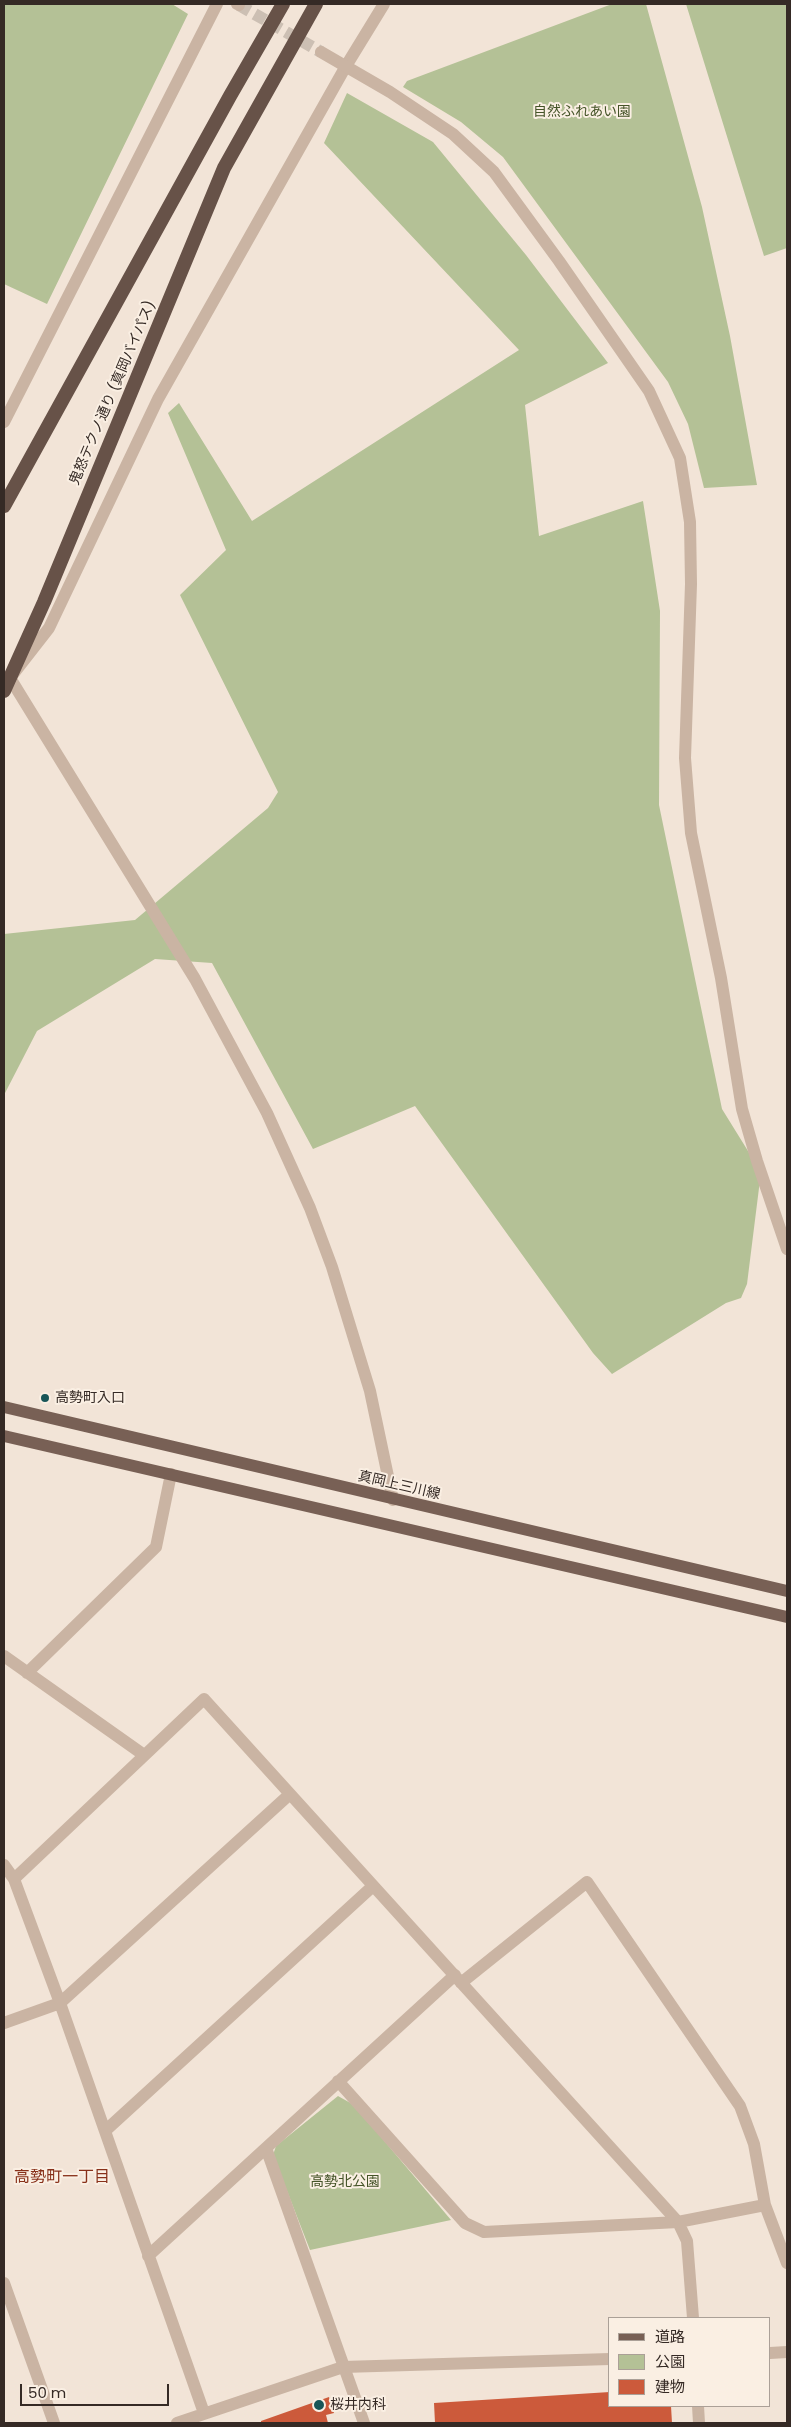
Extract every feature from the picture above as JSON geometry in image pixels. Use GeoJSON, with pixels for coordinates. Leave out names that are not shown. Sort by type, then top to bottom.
{"type":"FeatureCollection","features":[{"type":"Feature","properties":{"kind":"highway"},"geometry":{"type":"LineString","coordinates":[[4,506],[230,96],[283,4]]}},
{"type":"Feature","properties":{"kind":"highway","name":"鬼怒テクノ通り (真岡バイパス)"},"geometry":{"type":"LineString","coordinates":[[4,691],[224,168],[316,4]]}},
{"type":"Feature","properties":{"kind":"main road","name":"真岡上三川線"},"geometry":{"type":"LineString","coordinates":[[4,1407],[393,1500],[787,1591]]}},
{"type":"Feature","properties":{"kind":"main road"},"geometry":{"type":"LineString","coordinates":[[4,1436],[787,1617]]}},
{"type":"Feature","properties":{"kind":"street"},"geometry":{"type":"LineString","coordinates":[[4,422],[217,4]]}},
{"type":"Feature","properties":{"kind":"street"},"geometry":{"type":"LineString","coordinates":[[384,4],[346,66],[158,399],[49,628],[10,678],[194,979],[267,1113],[310,1208],[332,1267],[370,1391],[393,1500]]}},
{"type":"Feature","properties":{"kind":"street"},"geometry":{"type":"LineString","coordinates":[[321,52],[453,134],[494,172],[560,261],[649,391],[680,458],[690,522],[691,584],[684,758],[691,833],[721,978],[742,1109],[757,1161],[787,1248]]}},
{"type":"Feature","properties":{"kind":"street"},"geometry":{"type":"LineString","coordinates":[[27,1673],[156,1547],[171,1474]]}},
{"type":"Feature","properties":{"kind":"street"},"geometry":{"type":"LineString","coordinates":[[4,1656],[144,1755]]}},
{"type":"Feature","properties":{"kind":"street"},"geometry":{"type":"LineString","coordinates":[[14,1879],[204,1699],[678,2222],[687,2241],[693,2317]]}},
{"type":"Feature","properties":{"kind":"street"},"geometry":{"type":"LineString","coordinates":[[4,2023],[60,2003],[290,1794]]}},
{"type":"Feature","properties":{"kind":"street"},"geometry":{"type":"LineString","coordinates":[[4,1865],[14,1879],[60,2003],[204,2413]]}},
{"type":"Feature","properties":{"kind":"street"},"geometry":{"type":"LineString","coordinates":[[148,2256],[338,2082],[458,1979],[587,1882],[740,2106],[754,2144],[765,2205],[787,2263]]}},
{"type":"Feature","properties":{"kind":"street"},"geometry":{"type":"LineString","coordinates":[[105,2131],[373,1886]]}},
{"type":"Feature","properties":{"kind":"street"},"geometry":{"type":"LineString","coordinates":[[338,2082],[465,2222],[484,2232],[678,2222],[765,2205]]}},
{"type":"Feature","properties":{"kind":"street"},"geometry":{"type":"LineString","coordinates":[[266,2148],[364,2423]]}},
{"type":"Feature","properties":{"kind":"street"},"geometry":{"type":"LineString","coordinates":[[4,2283],[54,2423]]}},
{"type":"Feature","properties":{"kind":"street"},"geometry":{"type":"LineString","coordinates":[[771,2353],[787,2352]]}},
{"type":"Feature","properties":{"kind":"street"},"geometry":{"type":"LineString","coordinates":[[177,2423],[343,2366],[608,2359]]}},
{"type":"Feature","properties":{"kind":"street"},"geometry":{"type":"LineString","coordinates":[[698,2407],[699,2423]]}},
{"type":"Feature","properties":{"kind":"green space"},"geometry":{"type":"Polygon","coordinates":[[[4,4],[172,4],[188,14],[47,304],[4,284],[4,4]]]}},
{"type":"Feature","properties":{"kind":"green space","name":"自然ふれあい園"},"geometry":{"type":"Polygon","coordinates":[[[612,4],[646,4],[702,207],[730,336],[757,485],[704,488],[688,424],[668,382],[503,157],[461,122],[403,87],[407,81],[612,4]]]}},
{"type":"Feature","properties":{"kind":"green space"},"geometry":{"type":"Polygon","coordinates":[[[686,4],[787,4],[787,248],[764,256],[686,4]]]}},
{"type":"Feature","properties":{"kind":"green space"},"geometry":{"type":"Polygon","coordinates":[[[347,93],[433,142],[526,255],[608,363],[525,405],[539,536],[643,501],[660,611],[659,805],[722,1109],[761,1172],[747,1284],[741,1298],[726,1303],[612,1374],[593,1353],[415,1106],[313,1149],[212,963],[155,959],[37,1031],[4,1095],[4,934],[135,920],[268,808],[278,792],[180,595],[226,550],[168,413],[179,403],[252,521],[519,350],[324,143],[347,93]]]}},
{"type":"Feature","properties":{"kind":"green space","name":"高勢北公園"},"geometry":{"type":"Polygon","coordinates":[[[338,2096],[354,2105],[451,2220],[310,2250],[273,2155],[276,2146],[338,2096]]]}},
{"type":"Feature","properties":{"kind":"building"},"geometry":{"type":"Polygon","coordinates":[[[608,2392],[608,2407],[671,2407],[672,2423],[435,2423],[434,2403],[608,2392]]]}},
{"type":"Feature","properties":{"kind":"building","name":"桜井内科"},"geometry":{"type":"Polygon","coordinates":[[[329,2397],[334,2413],[326,2415],[328,2423],[261,2423],[261,2421],[329,2397]]]}},
{"type":"Feature","properties":{"kind":"tunnel"},"geometry":{"type":"LineString","coordinates":[[239,5],[321,52]]}},
{"type":"Feature","properties":{"kind":"place","name":"高勢町入口"},"geometry":{"type":"Point","coordinates":[45,1398]}},
{"type":"Feature","properties":{"kind":"place","name":"桜井内科"},"geometry":{"type":"Point","coordinates":[319,2405]}},
{"type":"Feature","properties":{"kind":"district","name":"高勢町一丁目"},"geometry":{"type":"Point","coordinates":[62,2178]}}]}
